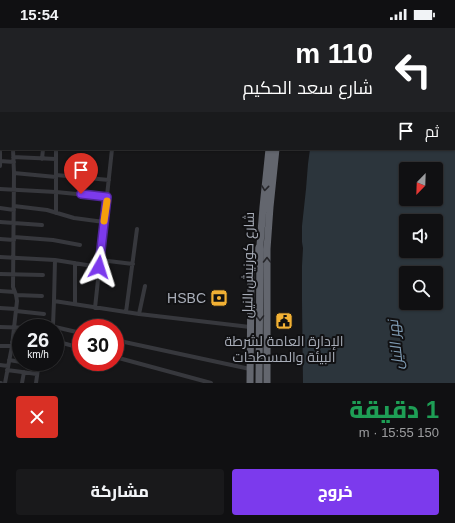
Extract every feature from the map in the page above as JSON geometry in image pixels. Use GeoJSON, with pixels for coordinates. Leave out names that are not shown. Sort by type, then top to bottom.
{"type":"FeatureCollection","features":[{"type":"Feature","properties":{"kind":"highway","name":"شارع كورنيش النيل"},"geometry":{"type":"LineString","coordinates":[[259,383],[260,246],[269,150]]}},
{"type":"Feature","properties":{"kind":"highway","name":"شارع كورنيش النيل"},"geometry":{"type":"LineString","coordinates":[[266,383],[267,249],[276,150]]}},
{"type":"Feature","properties":{"kind":"highway"},"geometry":{"type":"LineString","coordinates":[[251,382],[251,275],[254,260],[260,246]]}},
{"type":"Feature","properties":{"kind":"street"},"geometry":{"type":"LineString","coordinates":[[0,139],[0,166]]}},
{"type":"Feature","properties":{"kind":"street"},"geometry":{"type":"LineString","coordinates":[[13,150],[13,287],[17,298],[15,319]]}},
{"type":"Feature","properties":{"kind":"street"},"geometry":{"type":"LineString","coordinates":[[42,158],[43,150]]}},
{"type":"Feature","properties":{"kind":"street"},"geometry":{"type":"LineString","coordinates":[[56,150],[56,213]]}},
{"type":"Feature","properties":{"kind":"street"},"geometry":{"type":"LineString","coordinates":[[95,308],[112,150]]}},
{"type":"Feature","properties":{"kind":"street"},"geometry":{"type":"LineString","coordinates":[[13,157],[56,159]]}},
{"type":"Feature","properties":{"kind":"street"},"geometry":{"type":"LineString","coordinates":[[0,161],[14,162]]}},
{"type":"Feature","properties":{"kind":"street"},"geometry":{"type":"LineString","coordinates":[[14,173],[109,180]]}},
{"type":"Feature","properties":{"kind":"street"},"geometry":{"type":"LineString","coordinates":[[0,189],[107,197]]}},
{"type":"Feature","properties":{"kind":"street"},"geometry":{"type":"LineString","coordinates":[[0,208],[47,210],[74,218],[104,222]]}},
{"type":"Feature","properties":{"kind":"street"},"geometry":{"type":"LineString","coordinates":[[0,222],[42,225]]}},
{"type":"Feature","properties":{"kind":"street"},"geometry":{"type":"LineString","coordinates":[[126,312],[137,229]]}},
{"type":"Feature","properties":{"kind":"street"},"geometry":{"type":"LineString","coordinates":[[0,239],[14,238],[53,240],[80,245]]}},
{"type":"Feature","properties":{"kind":"street"},"geometry":{"type":"LineString","coordinates":[[0,256],[55,260],[99,267]]}},
{"type":"Feature","properties":{"kind":"street"},"geometry":{"type":"LineString","coordinates":[[55,260],[52,325],[72,331]]}},
{"type":"Feature","properties":{"kind":"street"},"geometry":{"type":"LineString","coordinates":[[100,260],[132,264]]}},
{"type":"Feature","properties":{"kind":"street"},"geometry":{"type":"LineString","coordinates":[[75,263],[75,304]]}},
{"type":"Feature","properties":{"kind":"street"},"geometry":{"type":"LineString","coordinates":[[0,274],[43,275]]}},
{"type":"Feature","properties":{"kind":"street"},"geometry":{"type":"LineString","coordinates":[[139,314],[145,286]]}},
{"type":"Feature","properties":{"kind":"street"},"geometry":{"type":"LineString","coordinates":[[0,291],[42,296]]}},
{"type":"Feature","properties":{"kind":"street"},"geometry":{"type":"LineString","coordinates":[[54,302],[250,327]]}},
{"type":"Feature","properties":{"kind":"street"},"geometry":{"type":"LineString","coordinates":[[0,308],[44,314]]}},
{"type":"Feature","properties":{"kind":"street"},"geometry":{"type":"LineString","coordinates":[[0,327],[12,327]]}},
{"type":"Feature","properties":{"kind":"street"},"geometry":{"type":"LineString","coordinates":[[124,342],[250,369]]}},
{"type":"Feature","properties":{"kind":"street"},"geometry":{"type":"LineString","coordinates":[[0,346],[12,344],[5,383]]}},
{"type":"Feature","properties":{"kind":"street"},"geometry":{"type":"LineString","coordinates":[[124,359],[211,383]]}},
{"type":"Feature","properties":{"kind":"street"},"geometry":{"type":"LineString","coordinates":[[0,365],[24,372],[38,374]]}},
{"type":"Feature","properties":{"kind":"street"},"geometry":{"type":"LineString","coordinates":[[36,383],[38,371]]}},
{"type":"Feature","properties":{"kind":"street"},"geometry":{"type":"LineString","coordinates":[[22,383],[24,372]]}},
{"type":"Feature","properties":{"kind":"water","name":"نهر النيل"},"geometry":{"type":"Polygon","coordinates":[[[310,150],[455,150],[455,383],[303,383],[302,226],[310,150]]]}},
{"type":"Feature","properties":{"kind":"slow traffic"},"geometry":{"type":"LineString","coordinates":[[104,221],[107,201]]}},
{"type":"Feature","properties":{"kind":"place","name":"HSBC"},"geometry":{"type":"Point","coordinates":[219,298]}},
{"type":"Feature","properties":{"kind":"place","name":"الإدارة العامة لشرطة البيئة والمسطحات"},"geometry":{"type":"Point","coordinates":[284,321]}},
{"type":"Feature","properties":{"kind":"route"},"geometry":{"type":"LineString","coordinates":[[81,194],[107,197],[99,267]]}}]}
